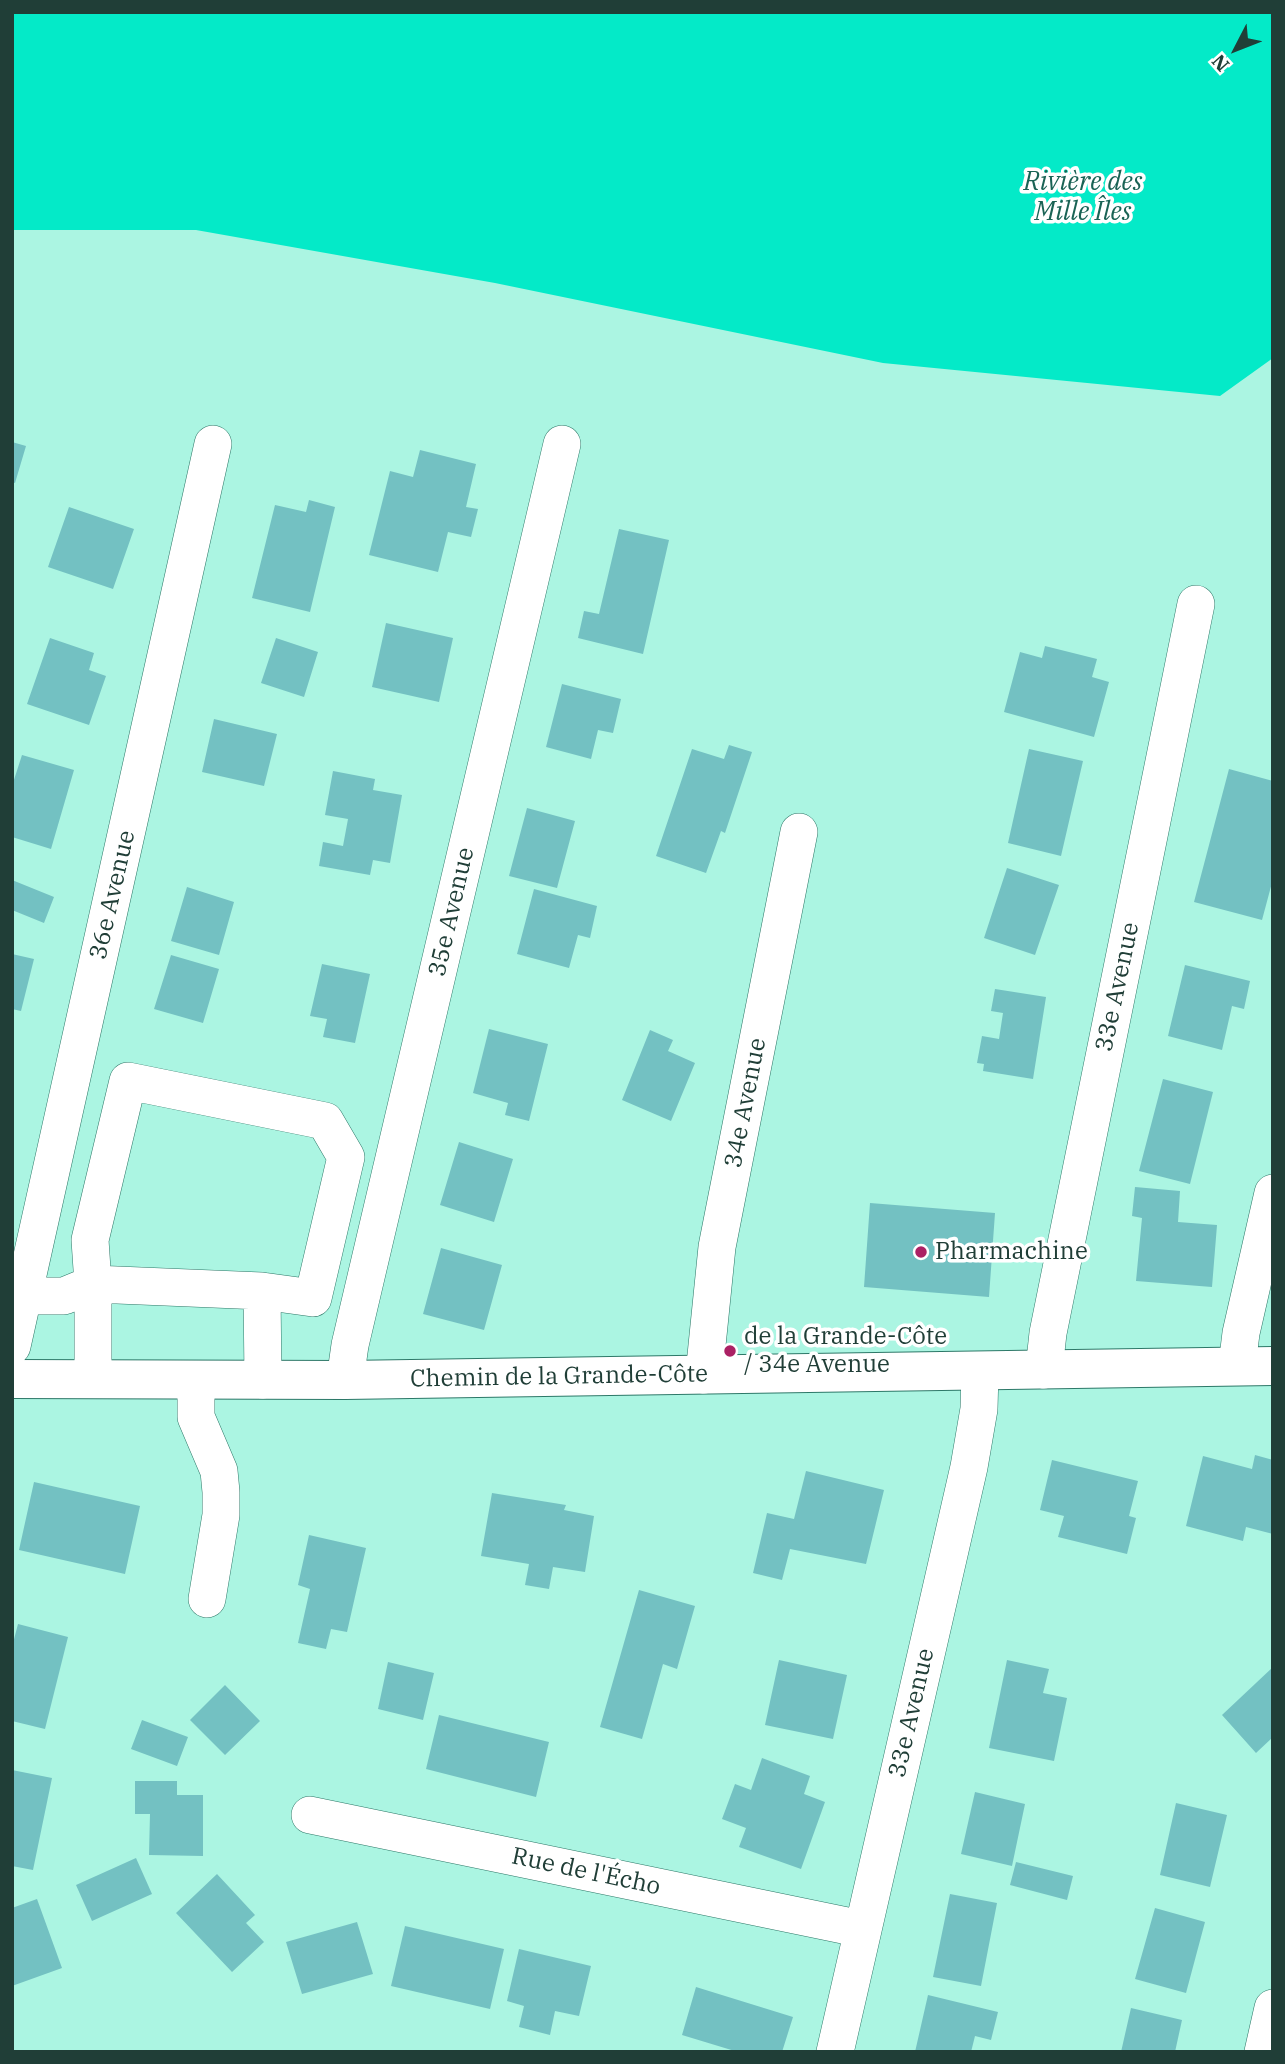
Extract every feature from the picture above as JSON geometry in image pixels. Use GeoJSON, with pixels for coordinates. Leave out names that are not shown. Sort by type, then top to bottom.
{"type":"FeatureCollection","features":[{"type":"Feature","properties":{"kind":"main road","name":"Chemin de la Grande-Côte"},"geometry":{"type":"LineString","coordinates":[[12,1379],[345,1380],[1255,1366]]}},
{"type":"Feature","properties":{"kind":"street","name":"36e Avenue"},"geometry":{"type":"LineString","coordinates":[[12,1346],[213,444]]}},
{"type":"Feature","properties":{"kind":"street","name":"35e Avenue"},"geometry":{"type":"LineString","coordinates":[[345,1380],[358,1309],[562,444]]}},
{"type":"Feature","properties":{"kind":"street","name":"33e Avenue"},"geometry":{"type":"LineString","coordinates":[[1044,1370],[1050,1319],[1196,604]]}},
{"type":"Feature","properties":{"kind":"street","name":"34e Avenue"},"geometry":{"type":"LineString","coordinates":[[704,1375],[715,1258],[799,832]]}},
{"type":"Feature","properties":{"kind":"street"},"geometry":{"type":"LineString","coordinates":[[93,1380],[90,1240],[128,1081],[325,1121],[346,1157],[313,1298]]}},
{"type":"Feature","properties":{"kind":"street"},"geometry":{"type":"LineString","coordinates":[[54,1157],[107,1169]]}},
{"type":"Feature","properties":{"kind":"street"},"geometry":{"type":"LineString","coordinates":[[346,1157],[391,1168]]}},
{"type":"Feature","properties":{"kind":"street"},"geometry":{"type":"LineString","coordinates":[[1255,1366],[1241,1333],[1273,1193]]}},
{"type":"Feature","properties":{"kind":"street"},"geometry":{"type":"LineString","coordinates":[[23,1296],[64,1297],[93,1284],[262,1291],[313,1298],[358,1309]]}},
{"type":"Feature","properties":{"kind":"street"},"geometry":{"type":"LineString","coordinates":[[262,1291],[263,1380]]}},
{"type":"Feature","properties":{"kind":"street","name":"33e Avenue"},"geometry":{"type":"LineString","coordinates":[[835,2052],[966,1480],[979,1409],[980,1372]]}},
{"type":"Feature","properties":{"kind":"street"},"geometry":{"type":"LineString","coordinates":[[196,1380],[196,1417],[219,1471],[221,1492],[221,1515],[207,1599]]}},
{"type":"Feature","properties":{"kind":"street","name":"Rue de l'Écho"},"geometry":{"type":"LineString","coordinates":[[310,1815],[862,1929]]}},
{"type":"Feature","properties":{"kind":"street"},"geometry":{"type":"LineString","coordinates":[[1263,2052],[1273,2008]]}},
{"type":"Feature","properties":{"kind":"water","name":"Rivière des Mille Îles"},"geometry":{"type":"Polygon","coordinates":[[[12,12],[1273,12],[1273,358],[1220,396],[883,363],[495,283],[196,230],[12,230],[12,12]]]}},
{"type":"Feature","properties":{"kind":"building"},"geometry":{"type":"Polygon","coordinates":[[[12,442],[26,446],[15,483],[12,482],[12,442]]]}},
{"type":"Feature","properties":{"kind":"building"},"geometry":{"type":"Polygon","coordinates":[[[420,450],[476,464],[466,507],[478,509],[471,537],[448,532],[438,572],[369,555],[390,471],[413,477],[420,450]]]}},
{"type":"Feature","properties":{"kind":"building"},"geometry":{"type":"Polygon","coordinates":[[[309,500],[335,507],[310,612],[252,598],[275,505],[306,512],[309,500]]]}},
{"type":"Feature","properties":{"kind":"building"},"geometry":{"type":"Polygon","coordinates":[[[69,507],[134,529],[113,589],[48,567],[69,507]]]}},
{"type":"Feature","properties":{"kind":"building"},"geometry":{"type":"Polygon","coordinates":[[[619,529],[669,540],[643,654],[578,638],[584,611],[599,614],[619,529]]]}},
{"type":"Feature","properties":{"kind":"building"},"geometry":{"type":"Polygon","coordinates":[[[386,623],[453,638],[439,702],[372,687],[386,623]]]}},
{"type":"Feature","properties":{"kind":"building"},"geometry":{"type":"Polygon","coordinates":[[[50,638],[94,653],[89,670],[106,676],[89,725],[27,704],[50,638]]]}},
{"type":"Feature","properties":{"kind":"building"},"geometry":{"type":"Polygon","coordinates":[[[276,638],[318,652],[304,697],[261,683],[276,638]]]}},
{"type":"Feature","properties":{"kind":"building"},"geometry":{"type":"Polygon","coordinates":[[[1045,646],[1097,659],[1092,677],[1109,682],[1094,737],[1004,712],[1020,652],[1042,658],[1045,646]]]}},
{"type":"Feature","properties":{"kind":"building"},"geometry":{"type":"Polygon","coordinates":[[[562,684],[621,699],[613,733],[598,730],[591,759],[546,747],[562,684]]]}},
{"type":"Feature","properties":{"kind":"building"},"geometry":{"type":"Polygon","coordinates":[[[214,719],[277,734],[264,786],[202,772],[214,719]]]}},
{"type":"Feature","properties":{"kind":"building"},"geometry":{"type":"Polygon","coordinates":[[[729,745],[752,752],[725,833],[721,831],[706,873],[656,856],[692,749],[724,759],[729,745]]]}},
{"type":"Feature","properties":{"kind":"building"},"geometry":{"type":"Polygon","coordinates":[[[1029,749],[1083,761],[1061,856],[1008,843],[1029,749]]]}},
{"type":"Feature","properties":{"kind":"building"},"geometry":{"type":"Polygon","coordinates":[[[22,755],[74,770],[51,849],[12,837],[12,786],[22,755]]]}},
{"type":"Feature","properties":{"kind":"building"},"geometry":{"type":"Polygon","coordinates":[[[1229,769],[1273,781],[1273,879],[1262,920],[1194,902],[1229,769]]]}},
{"type":"Feature","properties":{"kind":"building"},"geometry":{"type":"Polygon","coordinates":[[[333,771],[375,779],[373,790],[402,795],[390,863],[373,860],[370,875],[319,866],[323,842],[343,846],[348,819],[325,815],[333,771]]]}},
{"type":"Feature","properties":{"kind":"building"},"geometry":{"type":"Polygon","coordinates":[[[527,808],[575,821],[557,888],[509,876],[527,808]]]}},
{"type":"Feature","properties":{"kind":"building"},"geometry":{"type":"Polygon","coordinates":[[[1007,868],[1059,885],[1035,955],[984,938],[1007,868]]]}},
{"type":"Feature","properties":{"kind":"building"},"geometry":{"type":"Polygon","coordinates":[[[12,880],[54,897],[44,923],[12,910],[12,880]]]}},
{"type":"Feature","properties":{"kind":"building"},"geometry":{"type":"Polygon","coordinates":[[[187,887],[234,902],[219,955],[171,941],[187,887]]]}},
{"type":"Feature","properties":{"kind":"building"},"geometry":{"type":"Polygon","coordinates":[[[534,889],[597,906],[590,938],[578,935],[569,968],[517,954],[534,889]]]}},
{"type":"Feature","properties":{"kind":"building"},"geometry":{"type":"Polygon","coordinates":[[[12,954],[34,959],[21,1011],[12,1009],[12,954]]]}},
{"type":"Feature","properties":{"kind":"building"},"geometry":{"type":"Polygon","coordinates":[[[171,955],[219,969],[203,1023],[154,1009],[171,955]]]}},
{"type":"Feature","properties":{"kind":"building"},"geometry":{"type":"Polygon","coordinates":[[[322,964],[370,974],[355,1043],[323,1037],[327,1019],[310,1016],[322,964]]]}},
{"type":"Feature","properties":{"kind":"building"},"geometry":{"type":"Polygon","coordinates":[[[1185,965],[1250,981],[1244,1009],[1232,1006],[1222,1050],[1168,1036],[1185,965]]]}},
{"type":"Feature","properties":{"kind":"building"},"geometry":{"type":"Polygon","coordinates":[[[995,989],[1046,997],[1033,1079],[983,1071],[984,1064],[977,1063],[982,1036],[999,1039],[1003,1013],[991,1011],[995,989]]]}},
{"type":"Feature","properties":{"kind":"building"},"geometry":{"type":"Polygon","coordinates":[[[489,1029],[548,1044],[529,1121],[505,1115],[508,1103],[473,1093],[489,1029]]]}},
{"type":"Feature","properties":{"kind":"building"},"geometry":{"type":"Polygon","coordinates":[[[650,1030],[673,1040],[668,1051],[695,1063],[671,1121],[622,1100],[650,1030]]]}},
{"type":"Feature","properties":{"kind":"building"},"geometry":{"type":"Polygon","coordinates":[[[1163,1079],[1213,1092],[1190,1184],[1139,1171],[1163,1079]]]}},
{"type":"Feature","properties":{"kind":"building"},"geometry":{"type":"Polygon","coordinates":[[[459,1142],[513,1159],[494,1222],[440,1205],[459,1142]]]}},
{"type":"Feature","properties":{"kind":"building"},"geometry":{"type":"Polygon","coordinates":[[[1135,1187],[1180,1191],[1178,1222],[1217,1225],[1212,1287],[1136,1281],[1142,1218],[1132,1216],[1135,1187]]]}},
{"type":"Feature","properties":{"kind":"building"},"geometry":{"type":"Polygon","coordinates":[[[870,1203],[995,1213],[989,1297],[864,1287],[870,1203]]]}},
{"type":"Feature","properties":{"kind":"building"},"geometry":{"type":"Polygon","coordinates":[[[441,1248],[502,1265],[484,1330],[423,1314],[441,1248]]]}},
{"type":"Feature","properties":{"kind":"building"},"geometry":{"type":"Polygon","coordinates":[[[1255,1455],[1273,1460],[1273,1534],[1246,1527],[1243,1541],[1186,1526],[1203,1456],[1252,1469],[1255,1455]]]}},
{"type":"Feature","properties":{"kind":"building"},"geometry":{"type":"Polygon","coordinates":[[[1052,1460],[1138,1481],[1129,1516],[1136,1518],[1127,1554],[1058,1537],[1064,1516],[1040,1510],[1052,1460]]]}},
{"type":"Feature","properties":{"kind":"building"},"geometry":{"type":"Polygon","coordinates":[[[806,1471],[884,1490],[866,1564],[790,1549],[782,1580],[753,1573],[767,1513],[794,1519],[806,1471]]]}},
{"type":"Feature","properties":{"kind":"building"},"geometry":{"type":"Polygon","coordinates":[[[34,1482],[140,1506],[125,1574],[19,1550],[34,1482]]]}},
{"type":"Feature","properties":{"kind":"building"},"geometry":{"type":"Polygon","coordinates":[[[492,1493],[566,1505],[564,1510],[594,1516],[585,1572],[553,1567],[549,1589],[525,1585],[529,1564],[481,1556],[492,1493]]]}},
{"type":"Feature","properties":{"kind":"building"},"geometry":{"type":"Polygon","coordinates":[[[309,1535],[366,1548],[347,1632],[331,1629],[326,1649],[298,1643],[310,1589],[298,1585],[309,1535]]]}},
{"type":"Feature","properties":{"kind":"building"},"geometry":{"type":"Polygon","coordinates":[[[639,1590],[695,1606],[677,1669],[663,1664],[642,1739],[600,1727],[639,1590]]]}},
{"type":"Feature","properties":{"kind":"building"},"geometry":{"type":"Polygon","coordinates":[[[18,1624],[68,1637],[45,1729],[12,1721],[12,1647],[18,1624]]]}},
{"type":"Feature","properties":{"kind":"building"},"geometry":{"type":"Polygon","coordinates":[[[779,1660],[847,1675],[833,1739],[765,1725],[779,1660]]]}},
{"type":"Feature","properties":{"kind":"building"},"geometry":{"type":"Polygon","coordinates":[[[1007,1660],[1049,1669],[1043,1693],[1067,1698],[1054,1761],[989,1748],[1007,1660]]]}},
{"type":"Feature","properties":{"kind":"building"},"geometry":{"type":"Polygon","coordinates":[[[388,1662],[434,1673],[423,1720],[378,1709],[388,1662]]]}},
{"type":"Feature","properties":{"kind":"building"},"geometry":{"type":"Polygon","coordinates":[[[1273,1667],[1273,1737],[1256,1753],[1222,1715],[1273,1667]]]}},
{"type":"Feature","properties":{"kind":"building"},"geometry":{"type":"Polygon","coordinates":[[[225,1685],[260,1721],[225,1755],[190,1720],[225,1685]]]}},
{"type":"Feature","properties":{"kind":"building"},"geometry":{"type":"Polygon","coordinates":[[[439,1715],[549,1742],[536,1797],[426,1769],[439,1715]]]}},
{"type":"Feature","properties":{"kind":"building"},"geometry":{"type":"Polygon","coordinates":[[[142,1720],[188,1737],[177,1766],[131,1749],[142,1720]]]}},
{"type":"Feature","properties":{"kind":"building"},"geometry":{"type":"Polygon","coordinates":[[[762,1758],[810,1776],[804,1794],[825,1802],[801,1869],[739,1847],[746,1828],[722,1819],[735,1784],[751,1790],[762,1758]]]}},
{"type":"Feature","properties":{"kind":"building"},"geometry":{"type":"Polygon","coordinates":[[[12,1770],[52,1778],[33,1870],[12,1866],[12,1770]]]}},
{"type":"Feature","properties":{"kind":"building"},"geometry":{"type":"Polygon","coordinates":[[[135,1781],[177,1781],[177,1795],[203,1795],[203,1856],[149,1855],[150,1814],[135,1814],[135,1781]]]}},
{"type":"Feature","properties":{"kind":"building"},"geometry":{"type":"Polygon","coordinates":[[[975,1792],[1025,1804],[1012,1866],[961,1854],[975,1792]]]}},
{"type":"Feature","properties":{"kind":"building"},"geometry":{"type":"Polygon","coordinates":[[[1176,1803],[1227,1815],[1210,1887],[1160,1875],[1176,1803]]]}},
{"type":"Feature","properties":{"kind":"building"},"geometry":{"type":"Polygon","coordinates":[[[136,1858],[152,1894],[92,1921],[76,1885],[136,1858]]]}},
{"type":"Feature","properties":{"kind":"building"},"geometry":{"type":"Polygon","coordinates":[[[1016,1862],[1073,1876],[1067,1900],[1010,1885],[1016,1862]]]}},
{"type":"Feature","properties":{"kind":"building"},"geometry":{"type":"Polygon","coordinates":[[[217,1874],[255,1915],[246,1923],[264,1942],[232,1972],[176,1913],[217,1874]]]}},
{"type":"Feature","properties":{"kind":"building"},"geometry":{"type":"Polygon","coordinates":[[[950,1894],[997,1903],[981,1986],[933,1977],[950,1894]]]}},
{"type":"Feature","properties":{"kind":"building"},"geometry":{"type":"Polygon","coordinates":[[[37,1899],[62,1968],[12,1986],[12,1908],[37,1899]]]}},
{"type":"Feature","properties":{"kind":"building"},"geometry":{"type":"Polygon","coordinates":[[[1155,1908],[1205,1922],[1186,1993],[1135,1979],[1155,1908]]]}},
{"type":"Feature","properties":{"kind":"building"},"geometry":{"type":"Polygon","coordinates":[[[357,1922],[373,1974],[302,1994],[286,1942],[357,1922]]]}},
{"type":"Feature","properties":{"kind":"building"},"geometry":{"type":"Polygon","coordinates":[[[405,1926],[504,1949],[490,2009],[391,1986],[405,1926]]]}},
{"type":"Feature","properties":{"kind":"building"},"geometry":{"type":"Polygon","coordinates":[[[519,1949],[591,1966],[579,2016],[555,2011],[550,2035],[519,2027],[524,2006],[507,2001],[519,1949]]]}},
{"type":"Feature","properties":{"kind":"building"},"geometry":{"type":"Polygon","coordinates":[[[696,1987],[793,2017],[782,2052],[738,2052],[682,2035],[696,1987]]]}},
{"type":"Feature","properties":{"kind":"building"},"geometry":{"type":"Polygon","coordinates":[[[928,1995],[998,2012],[991,2040],[975,2036],[971,2052],[915,2052],[928,1995]]]}},
{"type":"Feature","properties":{"kind":"building"},"geometry":{"type":"Polygon","coordinates":[[[1131,2008],[1182,2020],[1175,2052],[1121,2052],[1131,2008]]]}},
{"type":"Feature","properties":{"kind":"place","name":"Pharmachine"},"geometry":{"type":"Point","coordinates":[921,1252]}},
{"type":"Feature","properties":{"kind":"place","name":"de la Grande-Côte / 34e Avenue"},"geometry":{"type":"Point","coordinates":[730,1351]}}]}
